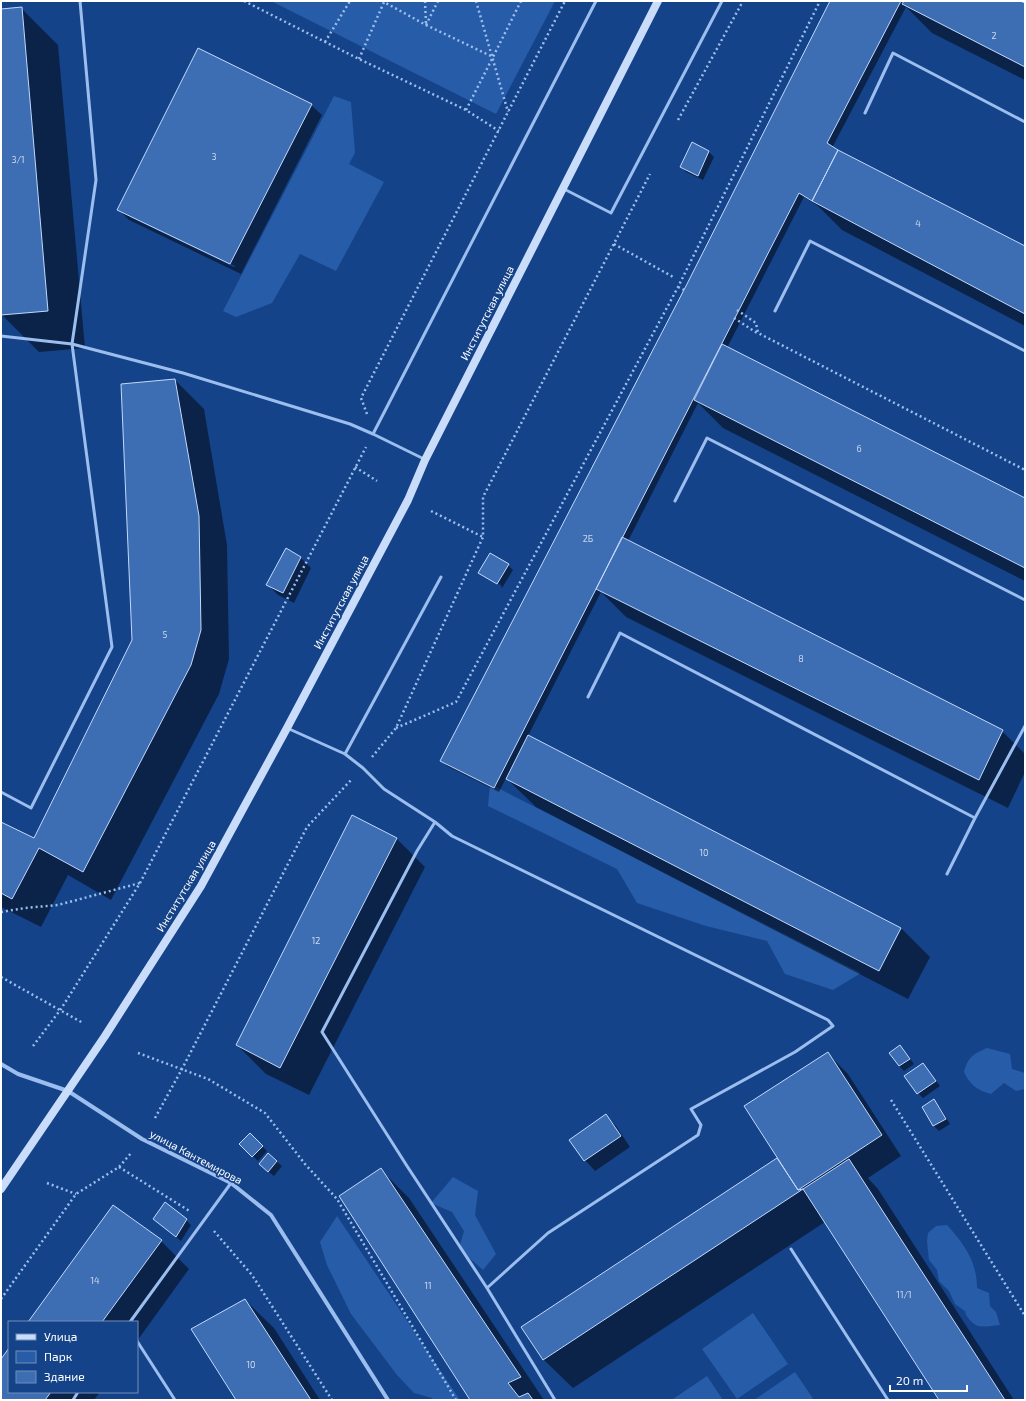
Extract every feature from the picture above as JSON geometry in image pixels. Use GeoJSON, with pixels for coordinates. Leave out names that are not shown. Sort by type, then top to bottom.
{"type":"FeatureCollection","features":[{"type":"Feature","properties":{"kind":"main road","name":"Институтская улица"},"geometry":{"type":"LineString","coordinates":[[1,1189],[105,1036],[201,886],[408,500],[425,460],[658,1]]}},
{"type":"Feature","properties":{"kind":"street","name":"улица Кантемирова"},"geometry":{"type":"LineString","coordinates":[[1,1064],[18,1074],[68,1091],[142,1138],[231,1183],[271,1215],[388,1400]]}},
{"type":"Feature","properties":{"kind":"lane"},"geometry":{"type":"LineString","coordinates":[[1,792],[31,808],[112,647],[72,344],[96,180],[80,1]]}},
{"type":"Feature","properties":{"kind":"lane"},"geometry":{"type":"LineString","coordinates":[[373,434],[596,1]]}},
{"type":"Feature","properties":{"kind":"lane"},"geometry":{"type":"LineString","coordinates":[[563,188],[611,213],[722,1]]}},
{"type":"Feature","properties":{"kind":"lane"},"geometry":{"type":"LineString","coordinates":[[865,113],[893,53],[1025,122]]}},
{"type":"Feature","properties":{"kind":"lane"},"geometry":{"type":"LineString","coordinates":[[775,311],[810,241],[1025,351]]}},
{"type":"Feature","properties":{"kind":"lane"},"geometry":{"type":"LineString","coordinates":[[1,336],[72,344],[183,373],[350,424],[425,460]]}},
{"type":"Feature","properties":{"kind":"lane"},"geometry":{"type":"LineString","coordinates":[[675,501],[707,438],[1025,600]]}},
{"type":"Feature","properties":{"kind":"lane"},"geometry":{"type":"LineString","coordinates":[[345,754],[441,577]]}},
{"type":"Feature","properties":{"kind":"lane"},"geometry":{"type":"LineString","coordinates":[[588,697],[620,633],[975,818]]}},
{"type":"Feature","properties":{"kind":"lane"},"geometry":{"type":"LineString","coordinates":[[947,874],[975,818],[1025,726]]}},
{"type":"Feature","properties":{"kind":"lane"},"geometry":{"type":"LineString","coordinates":[[287,728],[345,754],[363,768],[384,788],[435,822],[452,836],[828,1020],[833,1026],[795,1052],[691,1109],[701,1126],[698,1135],[548,1233],[487,1288]]}},
{"type":"Feature","properties":{"kind":"lane"},"geometry":{"type":"LineString","coordinates":[[435,822],[413,858],[322,1032],[487,1288],[556,1400]]}},
{"type":"Feature","properties":{"kind":"lane"},"geometry":{"type":"LineString","coordinates":[[131,1321],[231,1183]]}},
{"type":"Feature","properties":{"kind":"lane"},"geometry":{"type":"LineString","coordinates":[[791,1250],[888,1400]]}},
{"type":"Feature","properties":{"kind":"lane"},"geometry":{"type":"LineString","coordinates":[[138,1343],[175,1400]]}},
{"type":"Feature","properties":{"kind":"path"},"geometry":{"type":"LineString","coordinates":[[244,1],[359,59],[466,110],[499,131]]}},
{"type":"Feature","properties":{"kind":"path"},"geometry":{"type":"LineString","coordinates":[[325,42],[350,1]]}},
{"type":"Feature","properties":{"kind":"path"},"geometry":{"type":"LineString","coordinates":[[359,59],[384,1],[426,25],[493,57]]}},
{"type":"Feature","properties":{"kind":"path"},"geometry":{"type":"LineString","coordinates":[[425,1],[426,25]]}},
{"type":"Feature","properties":{"kind":"path"},"geometry":{"type":"LineString","coordinates":[[426,25],[438,1]]}},
{"type":"Feature","properties":{"kind":"path"},"geometry":{"type":"LineString","coordinates":[[476,1],[508,112]]}},
{"type":"Feature","properties":{"kind":"path"},"geometry":{"type":"LineString","coordinates":[[466,110],[521,1]]}},
{"type":"Feature","properties":{"kind":"path"},"geometry":{"type":"LineString","coordinates":[[33,1046],[61,1010],[140,883],[373,434],[361,398],[565,1]]}},
{"type":"Feature","properties":{"kind":"path"},"geometry":{"type":"LineString","coordinates":[[676,125],[742,1]]}},
{"type":"Feature","properties":{"kind":"path"},"geometry":{"type":"LineString","coordinates":[[396,728],[456,702],[678,287],[820,1]]}},
{"type":"Feature","properties":{"kind":"path"},"geometry":{"type":"LineString","coordinates":[[154,1118],[182,1069],[307,827],[363,768],[396,728],[483,537],[483,497],[650,174]]}},
{"type":"Feature","properties":{"kind":"path"},"geometry":{"type":"LineString","coordinates":[[614,244],[675,278]]}},
{"type":"Feature","properties":{"kind":"path"},"geometry":{"type":"LineString","coordinates":[[678,287],[684,290]]}},
{"type":"Feature","properties":{"kind":"path"},"geometry":{"type":"LineString","coordinates":[[738,310],[756,324],[758,333]]}},
{"type":"Feature","properties":{"kind":"path"},"geometry":{"type":"LineString","coordinates":[[734,318],[758,333],[1025,470]]}},
{"type":"Feature","properties":{"kind":"path"},"geometry":{"type":"LineString","coordinates":[[355,467],[377,481]]}},
{"type":"Feature","properties":{"kind":"path"},"geometry":{"type":"LineString","coordinates":[[431,511],[483,537]]}},
{"type":"Feature","properties":{"kind":"path"},"geometry":{"type":"LineString","coordinates":[[1,912],[58,905],[140,883]]}},
{"type":"Feature","properties":{"kind":"path"},"geometry":{"type":"LineString","coordinates":[[1,977],[83,1023]]}},
{"type":"Feature","properties":{"kind":"path"},"geometry":{"type":"LineString","coordinates":[[138,1053],[208,1079],[265,1112],[305,1164],[337,1199],[456,1400]]}},
{"type":"Feature","properties":{"kind":"path"},"geometry":{"type":"LineString","coordinates":[[891,1100],[1025,1316]]}},
{"type":"Feature","properties":{"kind":"path"},"geometry":{"type":"LineString","coordinates":[[1,1299],[76,1194],[119,1167],[132,1152]]}},
{"type":"Feature","properties":{"kind":"path"},"geometry":{"type":"LineString","coordinates":[[119,1167],[204,1220],[252,1275],[332,1400]]}},
{"type":"Feature","properties":{"kind":"path"},"geometry":{"type":"LineString","coordinates":[[47,1183],[76,1194]]}},
{"type":"Feature","properties":{"kind":"green space"},"geometry":{"type":"Polygon","coordinates":[[[271,1],[555,1],[496,114],[271,1]]]}},
{"type":"Feature","properties":{"kind":"green space"},"geometry":{"type":"Polygon","coordinates":[[[334,96],[351,102],[355,153],[349,164],[384,182],[336,271],[300,254],[272,303],[236,317],[223,311],[334,96]]]}},
{"type":"Feature","properties":{"kind":"green space"},"geometry":{"type":"Polygon","coordinates":[[[490,784],[861,973],[833,990],[785,974],[767,941],[706,926],[637,903],[617,869],[488,806],[490,784]]]}},
{"type":"Feature","properties":{"kind":"green space"},"geometry":{"type":"Polygon","coordinates":[[[987,1048],[1010,1054],[1012,1069],[1025,1073],[1025,1089],[1016,1091],[1004,1083],[991,1094],[978,1089],[971,1084],[964,1072],[967,1063],[975,1054],[987,1048]]]}},
{"type":"Feature","properties":{"kind":"green space"},"geometry":{"type":"Polygon","coordinates":[[[453,1177],[478,1191],[475,1215],[496,1254],[483,1270],[459,1249],[464,1231],[452,1212],[431,1203],[453,1177]]]}},
{"type":"Feature","properties":{"kind":"green space"},"geometry":{"type":"Polygon","coordinates":[[[337,1216],[460,1400],[433,1400],[432,1398],[414,1393],[397,1375],[351,1314],[327,1265],[320,1242],[337,1216]]]}},
{"type":"Feature","properties":{"kind":"green space"},"geometry":{"type":"Polygon","coordinates":[[[947,1225],[964,1246],[972,1261],[975,1269],[977,1288],[989,1293],[990,1306],[996,1312],[1000,1325],[983,1327],[975,1325],[965,1313],[966,1312],[955,1304],[949,1291],[939,1281],[937,1270],[929,1260],[927,1241],[928,1233],[936,1226],[947,1225]]]}},
{"type":"Feature","properties":{"kind":"green space"},"geometry":{"type":"Polygon","coordinates":[[[753,1313],[788,1364],[737,1399],[702,1349],[753,1313]]]}},
{"type":"Feature","properties":{"kind":"green space"},"geometry":{"type":"Polygon","coordinates":[[[795,1372],[814,1400],[754,1400],[795,1372]]]}},
{"type":"Feature","properties":{"kind":"green space"},"geometry":{"type":"Polygon","coordinates":[[[707,1376],[723,1400],[673,1399],[707,1376]]]}},
{"type":"Feature","properties":{"kind":"building"},"geometry":{"type":"Polygon","coordinates":[[[830,1],[901,1],[827,143],[838,150],[812,201],[799,193],[494,788],[440,761],[687,284],[830,1]]]}},
{"type":"Feature","properties":{"kind":"building"},"geometry":{"type":"Polygon","coordinates":[[[904,1],[1020,1],[1025,3],[1025,67],[902,4],[904,1]]]}},
{"type":"Feature","properties":{"kind":"building"},"geometry":{"type":"Polygon","coordinates":[[[22,7],[48,311],[1,315],[1,9],[22,7]]]}},
{"type":"Feature","properties":{"kind":"building"},"geometry":{"type":"Polygon","coordinates":[[[198,48],[312,104],[230,264],[117,210],[198,48]]]}},
{"type":"Feature","properties":{"kind":"building"},"geometry":{"type":"Polygon","coordinates":[[[692,142],[709,151],[698,176],[680,167],[692,142]]]}},
{"type":"Feature","properties":{"kind":"building"},"geometry":{"type":"Polygon","coordinates":[[[838,150],[1025,246],[1025,314],[812,201],[838,150]]]}},
{"type":"Feature","properties":{"kind":"building"},"geometry":{"type":"Polygon","coordinates":[[[722,344],[1025,498],[1025,568],[694,400],[722,344]]]}},
{"type":"Feature","properties":{"kind":"building"},"geometry":{"type":"Polygon","coordinates":[[[175,379],[199,516],[201,630],[191,665],[83,872],[39,848],[12,899],[1,893],[1,822],[34,838],[132,640],[121,384],[175,379]]]}},
{"type":"Feature","properties":{"kind":"building"},"geometry":{"type":"Polygon","coordinates":[[[622,537],[1003,730],[979,780],[596,589],[622,537]]]}},
{"type":"Feature","properties":{"kind":"building"},"geometry":{"type":"Polygon","coordinates":[[[286,548],[301,557],[283,593],[266,585],[286,548]]]}},
{"type":"Feature","properties":{"kind":"building"},"geometry":{"type":"Polygon","coordinates":[[[490,553],[509,564],[497,584],[478,573],[490,553]]]}},
{"type":"Feature","properties":{"kind":"building"},"geometry":{"type":"Polygon","coordinates":[[[528,735],[901,928],[879,971],[506,779],[528,735]]]}},
{"type":"Feature","properties":{"kind":"building"},"geometry":{"type":"Polygon","coordinates":[[[352,815],[397,838],[280,1068],[236,1045],[352,815]]]}},
{"type":"Feature","properties":{"kind":"building"},"geometry":{"type":"Polygon","coordinates":[[[900,1045],[910,1059],[899,1066],[889,1053],[900,1045]]]}},
{"type":"Feature","properties":{"kind":"building"},"geometry":{"type":"Polygon","coordinates":[[[828,1052],[882,1135],[798,1190],[744,1106],[828,1052]]]}},
{"type":"Feature","properties":{"kind":"building"},"geometry":{"type":"Polygon","coordinates":[[[923,1063],[936,1081],[917,1094],[904,1076],[923,1063]]]}},
{"type":"Feature","properties":{"kind":"building"},"geometry":{"type":"Polygon","coordinates":[[[934,1099],[946,1119],[933,1126],[922,1107],[934,1099]]]}},
{"type":"Feature","properties":{"kind":"building"},"geometry":{"type":"Polygon","coordinates":[[[606,1114],[621,1136],[584,1161],[569,1140],[606,1114]]]}},
{"type":"Feature","properties":{"kind":"building"},"geometry":{"type":"Polygon","coordinates":[[[250,1133],[263,1146],[252,1157],[239,1144],[250,1133]]]}},
{"type":"Feature","properties":{"kind":"building"},"geometry":{"type":"Polygon","coordinates":[[[268,1153],[277,1161],[268,1172],[259,1164],[268,1153]]]}},
{"type":"Feature","properties":{"kind":"building"},"geometry":{"type":"Polygon","coordinates":[[[777,1158],[798,1190],[803,1189],[543,1360],[521,1327],[777,1158]]]}},
{"type":"Feature","properties":{"kind":"building"},"geometry":{"type":"Polygon","coordinates":[[[849,1159],[1005,1400],[939,1400],[803,1189],[849,1159]]]}},
{"type":"Feature","properties":{"kind":"building"},"geometry":{"type":"Polygon","coordinates":[[[381,1168],[521,1377],[508,1383],[519,1397],[528,1393],[533,1400],[470,1400],[339,1196],[381,1168]]]}},
{"type":"Feature","properties":{"kind":"building"},"geometry":{"type":"Polygon","coordinates":[[[165,1202],[187,1219],[176,1237],[153,1219],[165,1202]]]}},
{"type":"Feature","properties":{"kind":"building"},"geometry":{"type":"Polygon","coordinates":[[[113,1205],[162,1240],[103,1321],[29,1321],[113,1205]]]}},
{"type":"Feature","properties":{"kind":"building"},"geometry":{"type":"Polygon","coordinates":[[[245,1299],[311,1400],[236,1400],[191,1329],[245,1299]]]}},
{"type":"Feature","properties":{"kind":"building"},"geometry":{"type":"Polygon","coordinates":[[[8,1349],[8,1393],[50,1393],[45,1400],[1,1400],[1,1359],[8,1349]]]}}]}
